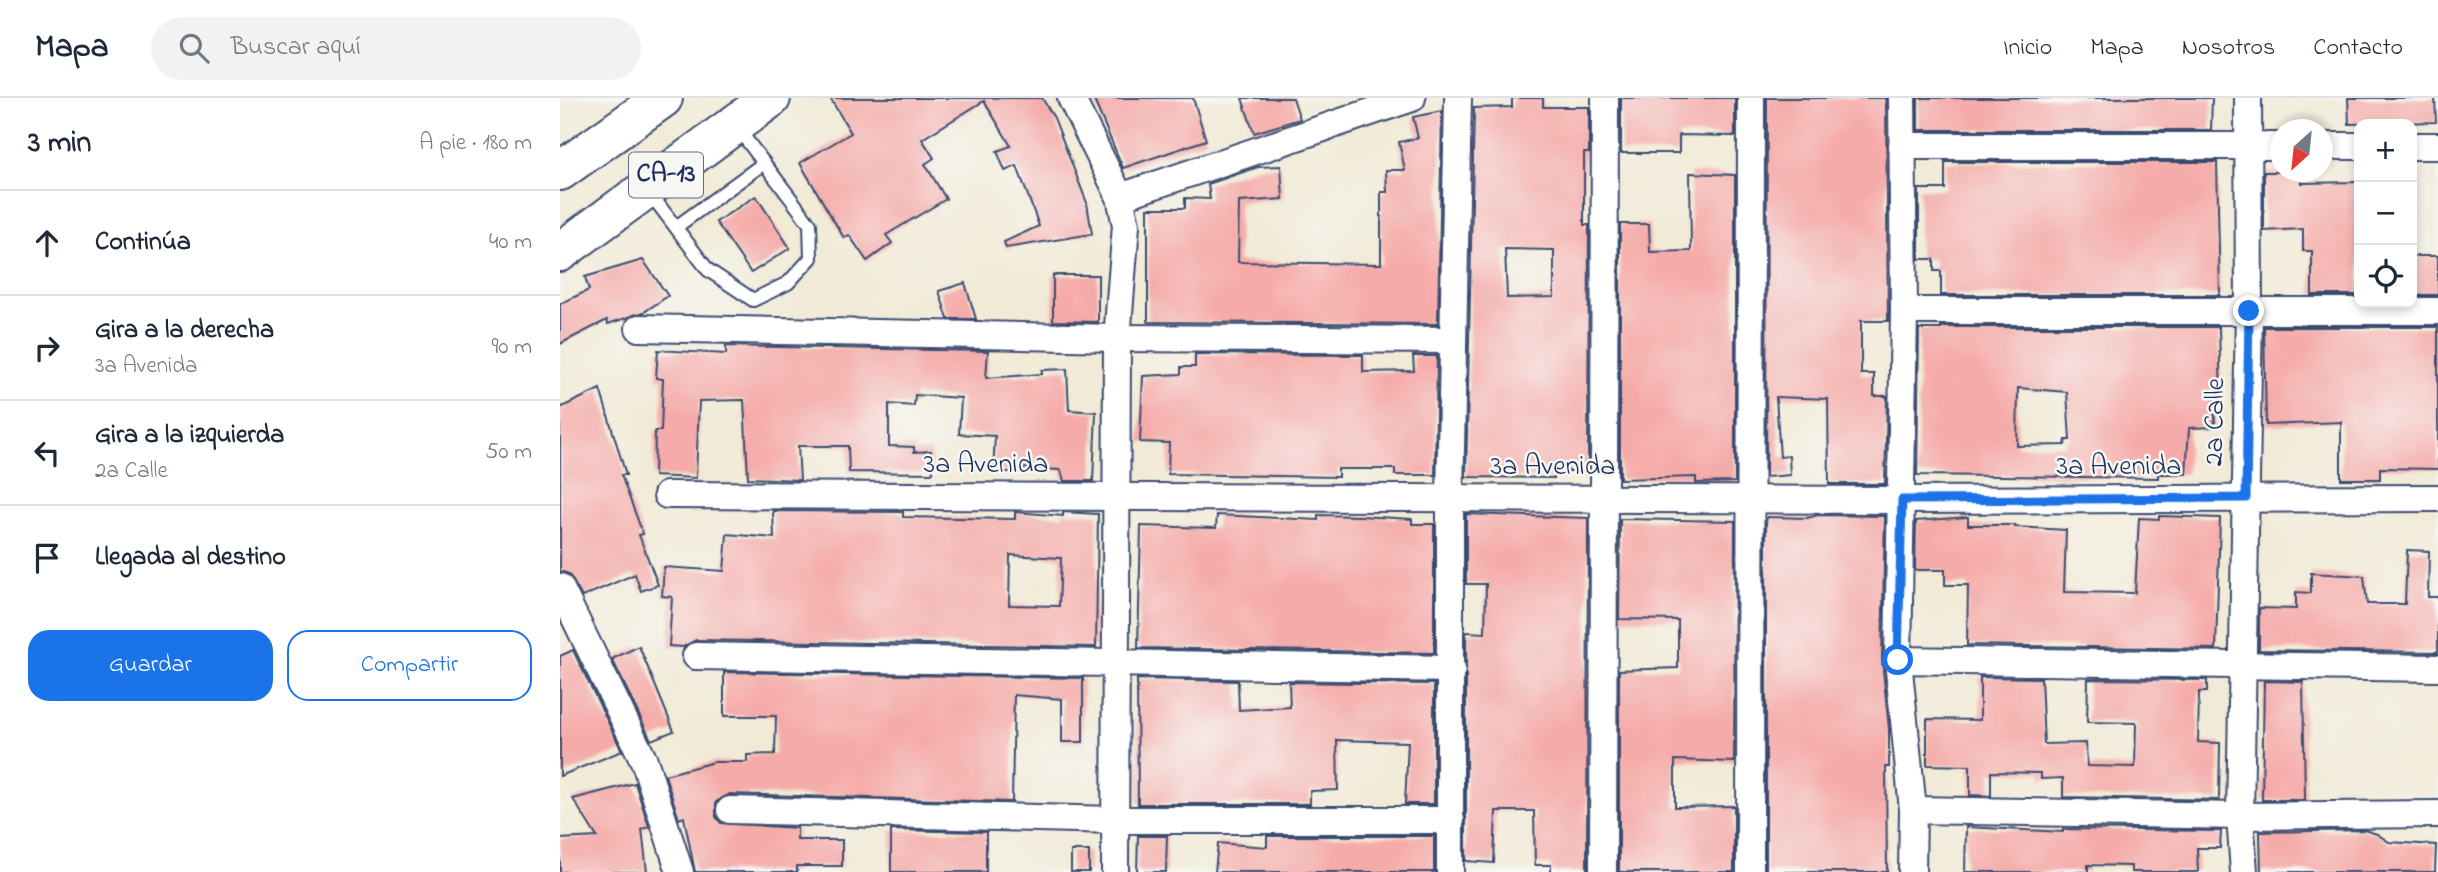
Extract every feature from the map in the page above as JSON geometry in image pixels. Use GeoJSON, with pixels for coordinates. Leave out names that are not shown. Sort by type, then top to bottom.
{"type":"FeatureCollection","features":[{"type":"Feature","properties":{"kind":"highway","name":"CA-13"},"geometry":{"type":"LineString","coordinates":[[560,171],[663,98]]}},
{"type":"Feature","properties":{"kind":"highway","name":"CA-13"},"geometry":{"type":"LineString","coordinates":[[560,252],[771,98]]}},
{"type":"Feature","properties":{"kind":"street"},"geometry":{"type":"LineString","coordinates":[[1071,98],[1120,197],[1126,225],[1117,338],[1115,872]]}},
{"type":"Feature","properties":{"kind":"street"},"geometry":{"type":"LineString","coordinates":[[1120,197],[1412,98]]}},
{"type":"Feature","properties":{"kind":"street"},"geometry":{"type":"LineString","coordinates":[[1450,872],[1450,498],[1458,98]]}},
{"type":"Feature","properties":{"kind":"street"},"geometry":{"type":"LineString","coordinates":[[1603,872],[1605,98]]}},
{"type":"Feature","properties":{"kind":"street"},"geometry":{"type":"LineString","coordinates":[[1750,872],[1751,98]]}},
{"type":"Feature","properties":{"kind":"street"},"geometry":{"type":"LineString","coordinates":[[1902,98],[1904,311],[1898,660],[1913,810],[1912,872]]}},
{"type":"Feature","properties":{"kind":"street","name":"2a Calle"},"geometry":{"type":"LineString","coordinates":[[2244,872],[2241,816],[2249,311],[2246,146],[2248,98]]}},
{"type":"Feature","properties":{"kind":"street"},"geometry":{"type":"LineString","coordinates":[[1902,146],[2270,146]]}},
{"type":"Feature","properties":{"kind":"street"},"geometry":{"type":"LineString","coordinates":[[2333,146],[2354,146]]}},
{"type":"Feature","properties":{"kind":"street"},"geometry":{"type":"LineString","coordinates":[[2417,146],[2438,146]]}},
{"type":"Feature","properties":{"kind":"street"},"geometry":{"type":"LineString","coordinates":[[1904,311],[2438,311]]}},
{"type":"Feature","properties":{"kind":"street"},"geometry":{"type":"LineString","coordinates":[[639,328],[1117,338],[1453,340]]}},
{"type":"Feature","properties":{"kind":"street","name":"3a Avenida"},"geometry":{"type":"LineString","coordinates":[[667,495],[1751,500],[2438,498]]}},
{"type":"Feature","properties":{"kind":"street"},"geometry":{"type":"LineString","coordinates":[[560,587],[645,763],[680,872]]}},
{"type":"Feature","properties":{"kind":"street"},"geometry":{"type":"LineString","coordinates":[[696,656],[1452,669]]}},
{"type":"Feature","properties":{"kind":"street"},"geometry":{"type":"LineString","coordinates":[[1898,660],[2438,667]]}},
{"type":"Feature","properties":{"kind":"street"},"geometry":{"type":"LineString","coordinates":[[730,810],[1116,820],[1451,820]]}},
{"type":"Feature","properties":{"kind":"street"},"geometry":{"type":"LineString","coordinates":[[1913,810],[2241,816],[2438,814]]}},
{"type":"Feature","properties":{"kind":"lane"},"geometry":{"type":"LineString","coordinates":[[647,188],[708,271],[754,299],[788,284],[811,258],[810,224],[735,125]]}},
{"type":"Feature","properties":{"kind":"lane"},"geometry":{"type":"LineString","coordinates":[[676,227],[764,163]]}},
{"type":"Feature","properties":{"kind":"building"},"geometry":{"type":"Polygon","coordinates":[[[830,98],[1042,98],[1054,118],[1087,203],[1092,234],[1006,248],[1004,242],[1039,226],[1017,166],[1005,171],[997,151],[1011,146],[984,101],[922,139],[934,158],[925,164],[946,199],[886,235],[892,243],[867,261],[849,235],[844,238],[800,163],[851,133],[830,98]]]}},
{"type":"Feature","properties":{"kind":"building"},"geometry":{"type":"Polygon","coordinates":[[[1093,98],[1193,98],[1206,140],[1123,168],[1093,98]]]}},
{"type":"Feature","properties":{"kind":"building"},"geometry":{"type":"Polygon","coordinates":[[[1242,98],[1293,98],[1300,119],[1254,133],[1242,98]]]}},
{"type":"Feature","properties":{"kind":"building"},"geometry":{"type":"Polygon","coordinates":[[[1512,98],[1543,98],[1543,107],[1589,107],[1589,153],[1584,153],[1584,225],[1589,225],[1588,471],[1554,471],[1554,478],[1466,477],[1474,108],[1512,107],[1512,98]],[[1505,249],[1507,298],[1554,297],[1554,250],[1505,249]]]}},
{"type":"Feature","properties":{"kind":"building"},"geometry":{"type":"Polygon","coordinates":[[[1621,98],[1735,98],[1735,136],[1679,135],[1679,153],[1621,153],[1621,98]]]}},
{"type":"Feature","properties":{"kind":"building"},"geometry":{"type":"Polygon","coordinates":[[[1767,98],[1886,98],[1888,321],[1861,321],[1861,374],[1874,374],[1874,396],[1887,396],[1885,484],[1829,484],[1828,399],[1776,397],[1780,457],[1789,456],[1790,475],[1766,477],[1767,98]]]}},
{"type":"Feature","properties":{"kind":"building"},"geometry":{"type":"Polygon","coordinates":[[[1918,98],[2212,98],[2211,130],[1918,130],[1918,98]]]}},
{"type":"Feature","properties":{"kind":"building"},"geometry":{"type":"Polygon","coordinates":[[[2348,98],[2435,98],[2436,122],[2417,122],[2417,119],[2354,119],[2354,124],[2349,124],[2348,98]]]}},
{"type":"Feature","properties":{"kind":"building"},"geometry":{"type":"Polygon","coordinates":[[[1442,111],[1438,324],[1148,322],[1148,208],[1185,208],[1185,198],[1210,199],[1208,184],[1258,167],[1281,166],[1283,199],[1239,202],[1238,262],[1381,264],[1381,192],[1387,192],[1386,170],[1405,170],[1399,142],[1418,138],[1413,117],[1442,111]]]}},
{"type":"Feature","properties":{"kind":"building"},"geometry":{"type":"Polygon","coordinates":[[[1945,162],[2217,162],[2220,295],[1941,295],[1941,271],[1934,271],[1934,259],[1919,259],[1919,189],[1945,189],[1945,162]]]}},
{"type":"Feature","properties":{"kind":"building"},"geometry":{"type":"Polygon","coordinates":[[[2264,172],[2270,172],[2270,182],[2354,182],[2354,295],[2312,295],[2312,251],[2303,251],[2303,229],[2264,231],[2264,172]]]}},
{"type":"Feature","properties":{"kind":"building"},"geometry":{"type":"Polygon","coordinates":[[[1690,173],[1735,175],[1735,482],[1696,483],[1696,477],[1620,479],[1620,224],[1649,224],[1650,252],[1691,251],[1690,173]]]}},
{"type":"Feature","properties":{"kind":"building"},"geometry":{"type":"Polygon","coordinates":[[[756,196],[790,248],[751,273],[716,222],[756,196]]]}},
{"type":"Feature","properties":{"kind":"building"},"geometry":{"type":"Polygon","coordinates":[[[2417,256],[2438,256],[2438,295],[2417,295],[2417,256]]]}},
{"type":"Feature","properties":{"kind":"building"},"geometry":{"type":"Polygon","coordinates":[[[643,260],[668,296],[644,312],[608,324],[607,320],[560,344],[560,304],[589,290],[585,277],[643,260]]]}},
{"type":"Feature","properties":{"kind":"building"},"geometry":{"type":"Polygon","coordinates":[[[1053,275],[1098,275],[1098,322],[1053,321],[1053,275]]]}},
{"type":"Feature","properties":{"kind":"building"},"geometry":{"type":"Polygon","coordinates":[[[965,283],[976,319],[948,319],[939,291],[965,283]]]}},
{"type":"Feature","properties":{"kind":"building"},"geometry":{"type":"Polygon","coordinates":[[[2219,327],[2221,399],[2214,399],[2215,427],[2189,428],[2186,474],[2158,474],[2158,478],[1917,475],[1919,329],[2219,327]],[[2018,388],[2017,446],[2065,445],[2066,440],[2070,440],[2067,392],[2018,388]]]}},
{"type":"Feature","properties":{"kind":"building"},"geometry":{"type":"Polygon","coordinates":[[[2264,327],[2438,327],[2438,469],[2380,468],[2380,479],[2341,479],[2341,422],[2266,425],[2264,327]]]}},
{"type":"Feature","properties":{"kind":"building"},"geometry":{"type":"Polygon","coordinates":[[[726,346],[988,351],[986,378],[1042,374],[1042,370],[1067,369],[1069,410],[1096,412],[1093,481],[1064,481],[1061,470],[1017,468],[1017,472],[993,472],[995,436],[959,434],[961,398],[915,395],[914,406],[889,404],[889,446],[914,447],[914,452],[931,451],[933,473],[849,472],[848,446],[798,446],[800,480],[748,478],[744,400],[699,401],[696,478],[654,476],[655,431],[661,431],[663,379],[656,378],[658,350],[726,354],[726,346]]]}},
{"type":"Feature","properties":{"kind":"building"},"geometry":{"type":"Polygon","coordinates":[[[1195,354],[1363,355],[1363,372],[1414,371],[1413,356],[1437,356],[1435,475],[1395,475],[1395,469],[1338,469],[1338,477],[1168,474],[1169,443],[1140,442],[1143,376],[1181,374],[1181,367],[1195,367],[1195,354]]]}},
{"type":"Feature","properties":{"kind":"building"},"geometry":{"type":"Polygon","coordinates":[[[600,389],[626,475],[621,475],[658,585],[641,591],[635,574],[582,597],[569,574],[560,571],[560,408],[600,389]]]}},
{"type":"Feature","properties":{"kind":"building"},"geometry":{"type":"Polygon","coordinates":[[[773,511],[903,512],[903,517],[1015,519],[1015,512],[1063,516],[1063,512],[1098,514],[1096,647],[696,640],[683,647],[669,646],[672,597],[662,596],[664,567],[724,571],[727,534],[774,538],[773,511]],[[1010,555],[1009,605],[1059,606],[1061,558],[1010,555]]]}},
{"type":"Feature","properties":{"kind":"building"},"geometry":{"type":"Polygon","coordinates":[[[1466,514],[1588,518],[1587,872],[1551,872],[1551,865],[1535,865],[1534,811],[1496,811],[1494,863],[1466,861],[1466,632],[1485,633],[1486,584],[1466,584],[1466,514]]]}},
{"type":"Feature","properties":{"kind":"building"},"geometry":{"type":"Polygon","coordinates":[[[1217,515],[1318,520],[1318,515],[1360,516],[1412,519],[1412,524],[1434,524],[1434,653],[1138,648],[1141,526],[1216,528],[1217,515]]]}},
{"type":"Feature","properties":{"kind":"building"},"geometry":{"type":"Polygon","coordinates":[[[1818,515],[1885,516],[1882,660],[1889,729],[1889,767],[1886,767],[1887,872],[1766,872],[1766,522],[1767,517],[1807,518],[1818,515]]]}},
{"type":"Feature","properties":{"kind":"building"},"geometry":{"type":"Polygon","coordinates":[[[2159,516],[2220,518],[2216,649],[1967,645],[1968,585],[1945,585],[1945,570],[1915,570],[1916,521],[1968,517],[1968,525],[2015,525],[2066,530],[2064,592],[2135,593],[2139,518],[2159,519],[2159,516]]]}},
{"type":"Feature","properties":{"kind":"building"},"geometry":{"type":"Polygon","coordinates":[[[1620,519],[1735,521],[1734,762],[1675,760],[1675,807],[1734,806],[1734,872],[1619,872],[1619,670],[1678,668],[1678,620],[1619,619],[1620,519]]]}},
{"type":"Feature","properties":{"kind":"building"},"geometry":{"type":"Polygon","coordinates":[[[2407,550],[2429,551],[2428,597],[2438,597],[2438,652],[2259,650],[2259,608],[2296,609],[2296,592],[2311,593],[2311,573],[2364,576],[2367,604],[2405,604],[2407,550]]]}},
{"type":"Feature","properties":{"kind":"building"},"geometry":{"type":"Polygon","coordinates":[[[639,646],[674,731],[651,740],[612,659],[639,646]]]}},
{"type":"Feature","properties":{"kind":"building"},"geometry":{"type":"Polygon","coordinates":[[[573,650],[622,751],[560,776],[560,656],[573,650]]]}},
{"type":"Feature","properties":{"kind":"building"},"geometry":{"type":"Polygon","coordinates":[[[724,672],[1083,678],[1083,742],[1062,742],[1062,699],[1014,695],[1012,802],[730,794],[716,802],[716,817],[721,823],[797,828],[797,840],[842,840],[842,866],[797,866],[797,872],[695,872],[684,817],[679,819],[665,775],[714,762],[747,762],[747,755],[775,754],[776,716],[724,716],[724,672]]]}},
{"type":"Feature","properties":{"kind":"building"},"geometry":{"type":"Polygon","coordinates":[[[1980,677],[2041,678],[2044,744],[2086,743],[2087,766],[2135,767],[2136,723],[2087,722],[2088,679],[2207,680],[2207,692],[2199,692],[2198,742],[2220,743],[2219,800],[2063,797],[2063,778],[2041,779],[2041,773],[1991,772],[1991,796],[1970,795],[1970,766],[1927,765],[1927,719],[1980,720],[1980,677]]]}},
{"type":"Feature","properties":{"kind":"building"},"geometry":{"type":"Polygon","coordinates":[[[1137,679],[1238,681],[1239,710],[1290,707],[1289,682],[1434,684],[1434,804],[1405,804],[1408,742],[1337,740],[1338,790],[1310,791],[1310,804],[1138,804],[1137,679]]]}},
{"type":"Feature","properties":{"kind":"building"},"geometry":{"type":"Polygon","coordinates":[[[2264,681],[2303,682],[2305,800],[2262,800],[2264,681]]]}},
{"type":"Feature","properties":{"kind":"building"},"geometry":{"type":"Polygon","coordinates":[[[635,783],[649,827],[642,829],[647,872],[560,872],[560,839],[597,837],[573,799],[635,783]]]}},
{"type":"Feature","properties":{"kind":"building"},"geometry":{"type":"Polygon","coordinates":[[[1966,827],[2063,832],[2063,829],[2221,831],[2220,848],[2197,848],[2198,872],[2131,872],[2131,866],[2088,865],[2088,872],[1965,872],[1966,827]]]}},
{"type":"Feature","properties":{"kind":"building"},"geometry":{"type":"Polygon","coordinates":[[[891,830],[986,832],[986,872],[891,872],[891,830]]]}},
{"type":"Feature","properties":{"kind":"building"},"geometry":{"type":"Polygon","coordinates":[[[2364,830],[2389,842],[2436,845],[2435,872],[2261,872],[2260,832],[2364,830]]]}},
{"type":"Feature","properties":{"kind":"building"},"geometry":{"type":"Polygon","coordinates":[[[1138,836],[1167,836],[1166,872],[1137,872],[1138,836]]]}},
{"type":"Feature","properties":{"kind":"building"},"geometry":{"type":"Polygon","coordinates":[[[1267,836],[1434,836],[1434,872],[1215,872],[1218,843],[1267,847],[1267,836]]]}},
{"type":"Feature","properties":{"kind":"building"},"geometry":{"type":"Polygon","coordinates":[[[1071,851],[1089,851],[1089,872],[1071,872],[1071,851]]]}},
{"type":"Feature","properties":{"kind":"route"},"geometry":{"type":"LineString","coordinates":[[1898,660],[1902,500],[2246,498],[2249,311]]}}]}
